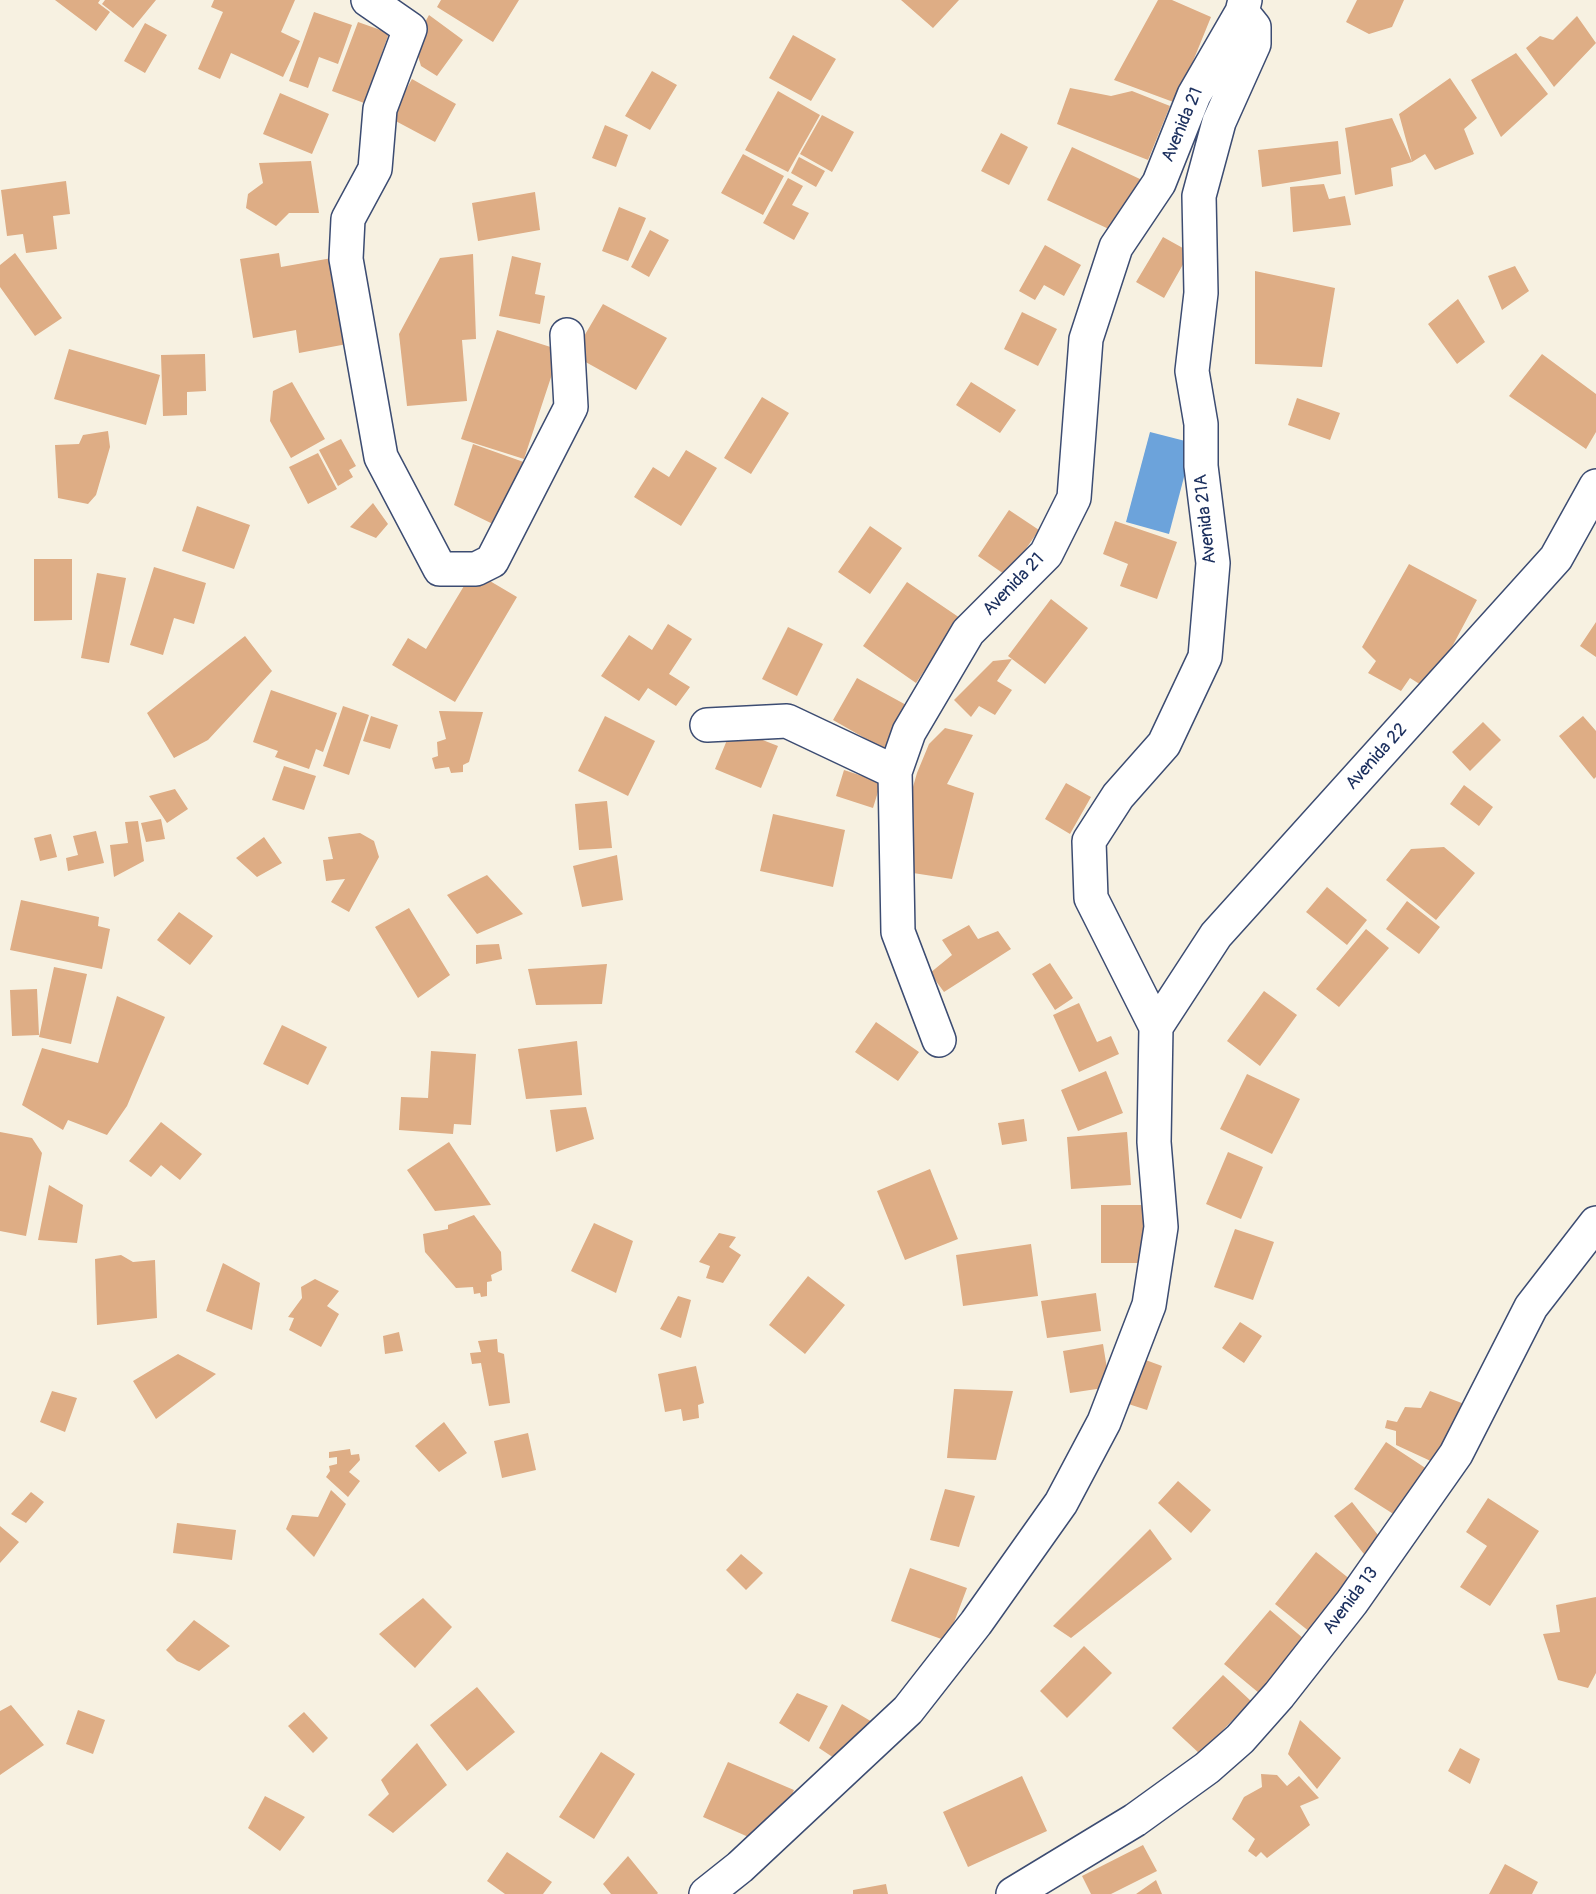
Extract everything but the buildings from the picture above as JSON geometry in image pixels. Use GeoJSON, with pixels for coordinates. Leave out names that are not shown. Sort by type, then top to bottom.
{"type":"FeatureCollection","features":[{"type":"Feature","properties":{"kind":"street"},"geometry":{"type":"LineString","coordinates":[[368,0],[410,29],[380,110],[375,169],[348,219],[346,259],[381,457],[440,569],[476,569],[492,561],[571,407],[567,335]]}},
{"type":"Feature","properties":{"kind":"street","name":"Avenida 21"},"geometry":{"type":"LineString","coordinates":[[939,1040],[898,932],[895,772],[909,732],[968,632],[1046,554],[1074,498],[1086,339],[1116,247],[1159,183],[1194,95],[1244,6]]}},
{"type":"Feature","properties":{"kind":"street","name":"Avenida 21A"},"geometry":{"type":"LineString","coordinates":[[1156,1027],[1090,898],[1089,841],[1118,796],[1164,744],[1205,657],[1213,563],[1201,466],[1201,424],[1192,371],[1201,293],[1199,196],[1219,122],[1254,44],[1254,27],[1244,6]]}},
{"type":"Feature","properties":{"kind":"street","name":"Avenida 22"},"geometry":{"type":"LineString","coordinates":[[1156,1027],[1216,935],[1556,558],[1596,486]]}},
{"type":"Feature","properties":{"kind":"street"},"geometry":{"type":"LineString","coordinates":[[707,725],[787,721],[895,772]]}},
{"type":"Feature","properties":{"kind":"street"},"geometry":{"type":"LineString","coordinates":[[706,1894],[740,1867],[908,1710],[976,1623],[1061,1503],[1104,1422],[1149,1305],[1161,1227],[1154,1142],[1156,1027]]}},
{"type":"Feature","properties":{"kind":"street","name":"Avenida 13"},"geometry":{"type":"LineString","coordinates":[[1013,1894],[1135,1820],[1207,1768],[1240,1739],[1279,1695],[1352,1602],[1456,1454],[1531,1307],[1596,1223]]}},
{"type":"Feature","properties":{"kind":"water"},"geometry":{"type":"Polygon","coordinates":[[[1150,432],[1193,443],[1169,534],[1126,522],[1150,432]]]}}]}
